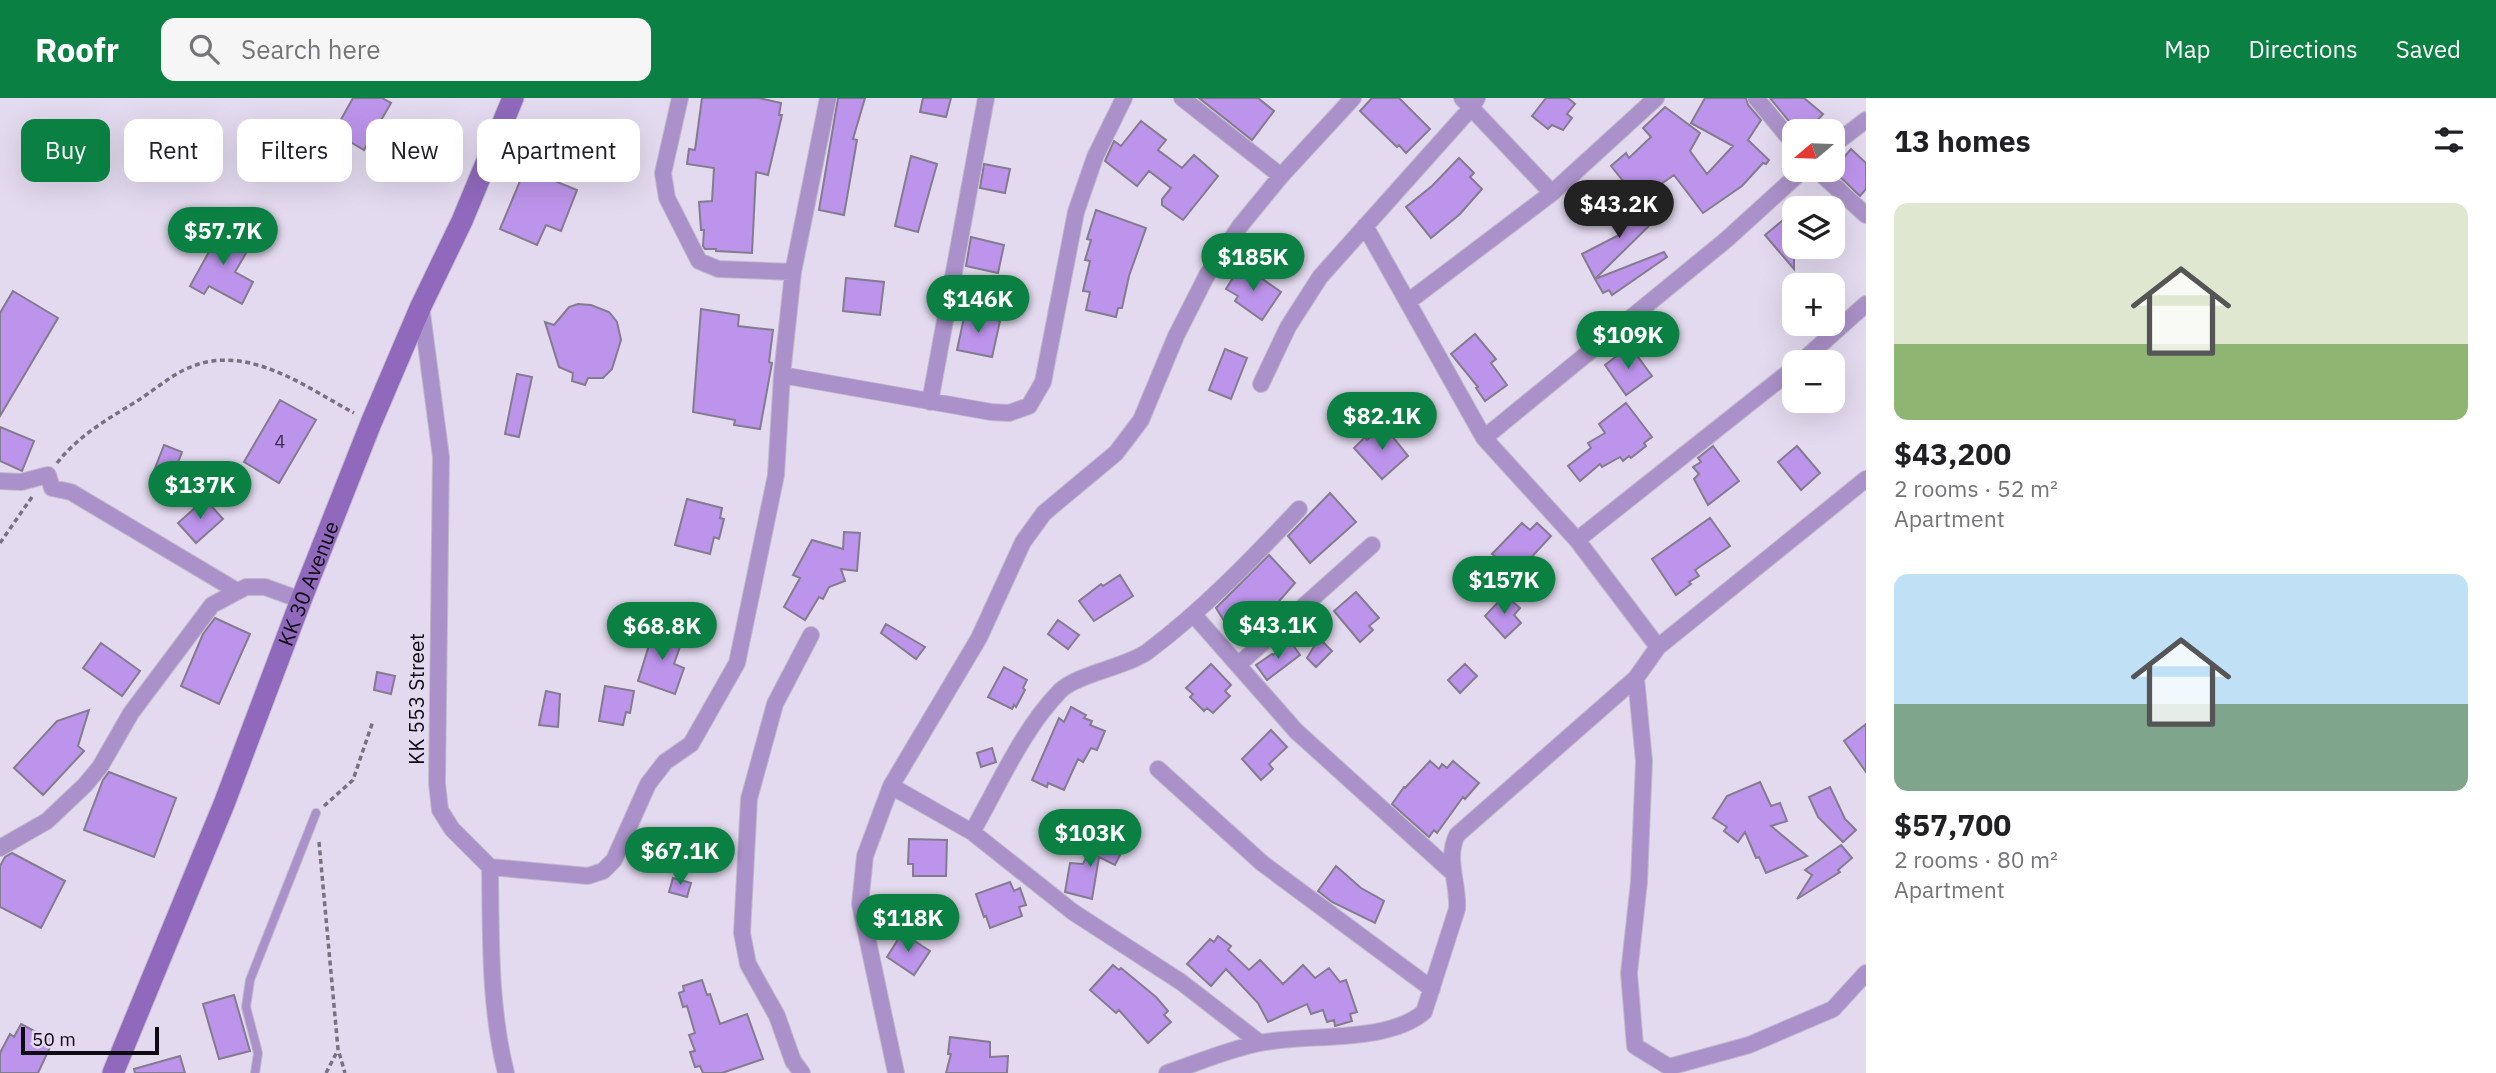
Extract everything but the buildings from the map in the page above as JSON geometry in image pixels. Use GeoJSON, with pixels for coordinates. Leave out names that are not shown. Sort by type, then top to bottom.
{"type":"FeatureCollection","features":[{"type":"Feature","properties":{"kind":"main road","name":"KK 30 Avenue"},"geometry":{"type":"LineString","coordinates":[[113,1073],[225,804],[371,423],[421,306],[462,221],[513,98]]}},
{"type":"Feature","properties":{"kind":"street"},"geometry":{"type":"LineString","coordinates":[[680,98],[663,173],[667,198],[699,261],[718,269],[793,272]]}},
{"type":"Feature","properties":{"kind":"street"},"geometry":{"type":"LineString","coordinates":[[506,1073],[491,978],[491,867],[589,876],[603,871],[614,860],[648,784],[665,762],[691,744],[737,663],[776,475],[782,375],[793,272],[828,98]]}},
{"type":"Feature","properties":{"kind":"street"},"geometry":{"type":"LineString","coordinates":[[930,402],[986,98]]}},
{"type":"Feature","properties":{"kind":"street"},"geometry":{"type":"LineString","coordinates":[[782,375],[992,412],[1009,413],[1029,406],[1043,382],[1076,212],[1095,157],[1124,98]]}},
{"type":"Feature","properties":{"kind":"street"},"geometry":{"type":"LineString","coordinates":[[1182,98],[1281,176]]}},
{"type":"Feature","properties":{"kind":"street"},"geometry":{"type":"LineString","coordinates":[[895,1073],[860,904],[865,856],[891,786],[979,638],[1023,542],[1044,513],[1116,453],[1141,420],[1176,336],[1207,275],[1240,226],[1281,176],[1353,98]]}},
{"type":"Feature","properties":{"kind":"street"},"geometry":{"type":"LineString","coordinates":[[1409,301],[1552,193],[1656,98]]}},
{"type":"Feature","properties":{"kind":"street"},"geometry":{"type":"LineString","coordinates":[[1756,98],[1782,129]]}},
{"type":"Feature","properties":{"kind":"street"},"geometry":{"type":"LineString","coordinates":[[1261,384],[1288,327],[1320,277],[1471,101],[1552,193]]}},
{"type":"Feature","properties":{"kind":"street"},"geometry":{"type":"LineString","coordinates":[[1845,136],[1866,120]]}},
{"type":"Feature","properties":{"kind":"street"},"geometry":{"type":"LineString","coordinates":[[1484,438],[1726,240],[1790,182]]}},
{"type":"Feature","properties":{"kind":"street"},"geometry":{"type":"LineString","coordinates":[[1830,182],[1866,215]]}},
{"type":"Feature","properties":{"kind":"street"},"geometry":{"type":"LineString","coordinates":[[1365,226],[1484,438],[1577,540],[1657,647]]}},
{"type":"Feature","properties":{"kind":"street"},"geometry":{"type":"LineString","coordinates":[[1814,350],[1866,304]]}},
{"type":"Feature","properties":{"kind":"street","name":"KK 553 Street"},"geometry":{"type":"LineString","coordinates":[[421,306],[441,457],[436,783],[440,810],[452,829],[491,867]]}},
{"type":"Feature","properties":{"kind":"street"},"geometry":{"type":"LineString","coordinates":[[1577,540],[1782,378]]}},
{"type":"Feature","properties":{"kind":"street"},"geometry":{"type":"LineString","coordinates":[[0,481],[21,482],[48,474],[52,488],[71,492],[237,591]]}},
{"type":"Feature","properties":{"kind":"street"},"geometry":{"type":"LineString","coordinates":[[1167,1073],[1260,1043],[1345,1036],[1413,1021],[1424,1012],[1457,909],[1458,895],[1451,847],[1457,835],[1636,678],[1657,647],[1866,479]]}},
{"type":"Feature","properties":{"kind":"street"},"geometry":{"type":"LineString","coordinates":[[972,832],[1022,743],[1062,688],[1144,654],[1193,614],[1298,509]]}},
{"type":"Feature","properties":{"kind":"street"},"geometry":{"type":"LineString","coordinates":[[1238,665],[1372,545]]}},
{"type":"Feature","properties":{"kind":"street"},"geometry":{"type":"LineString","coordinates":[[0,848],[47,821],[85,785],[100,767],[131,713],[212,605],[246,587],[265,587],[301,600]]}},
{"type":"Feature","properties":{"kind":"street"},"geometry":{"type":"LineString","coordinates":[[1193,614],[1296,731],[1453,873]]}},
{"type":"Feature","properties":{"kind":"street"},"geometry":{"type":"LineString","coordinates":[[802,1073],[793,1061],[777,1016],[748,964],[742,933],[749,799],[775,704],[811,635]]}},
{"type":"Feature","properties":{"kind":"street"},"geometry":{"type":"LineString","coordinates":[[1636,678],[1644,761],[1639,883],[1629,973],[1635,1046],[1669,1067],[1749,1045],[1833,1009],[1866,974]]}},
{"type":"Feature","properties":{"kind":"street"},"geometry":{"type":"LineString","coordinates":[[1158,769],[1262,863],[1432,989]]}},
{"type":"Feature","properties":{"kind":"street"},"geometry":{"type":"LineString","coordinates":[[891,786],[972,832],[1073,912],[1181,982],[1260,1043]]}},
{"type":"Feature","properties":{"kind":"lane"},"geometry":{"type":"LineString","coordinates":[[255,1073],[258,1053],[246,1007],[250,980],[316,813]]}},
{"type":"Feature","properties":{"kind":"path"},"geometry":{"type":"LineString","coordinates":[[0,543],[48,474],[70,447],[88,431],[186,369],[215,359],[240,359],[274,370],[371,423]]}},
{"type":"Feature","properties":{"kind":"path"},"geometry":{"type":"LineString","coordinates":[[345,1073],[338,1049],[316,813],[353,780],[373,721]]}},
{"type":"Feature","properties":{"kind":"path"},"geometry":{"type":"LineString","coordinates":[[326,1073],[338,1049]]}}]}
